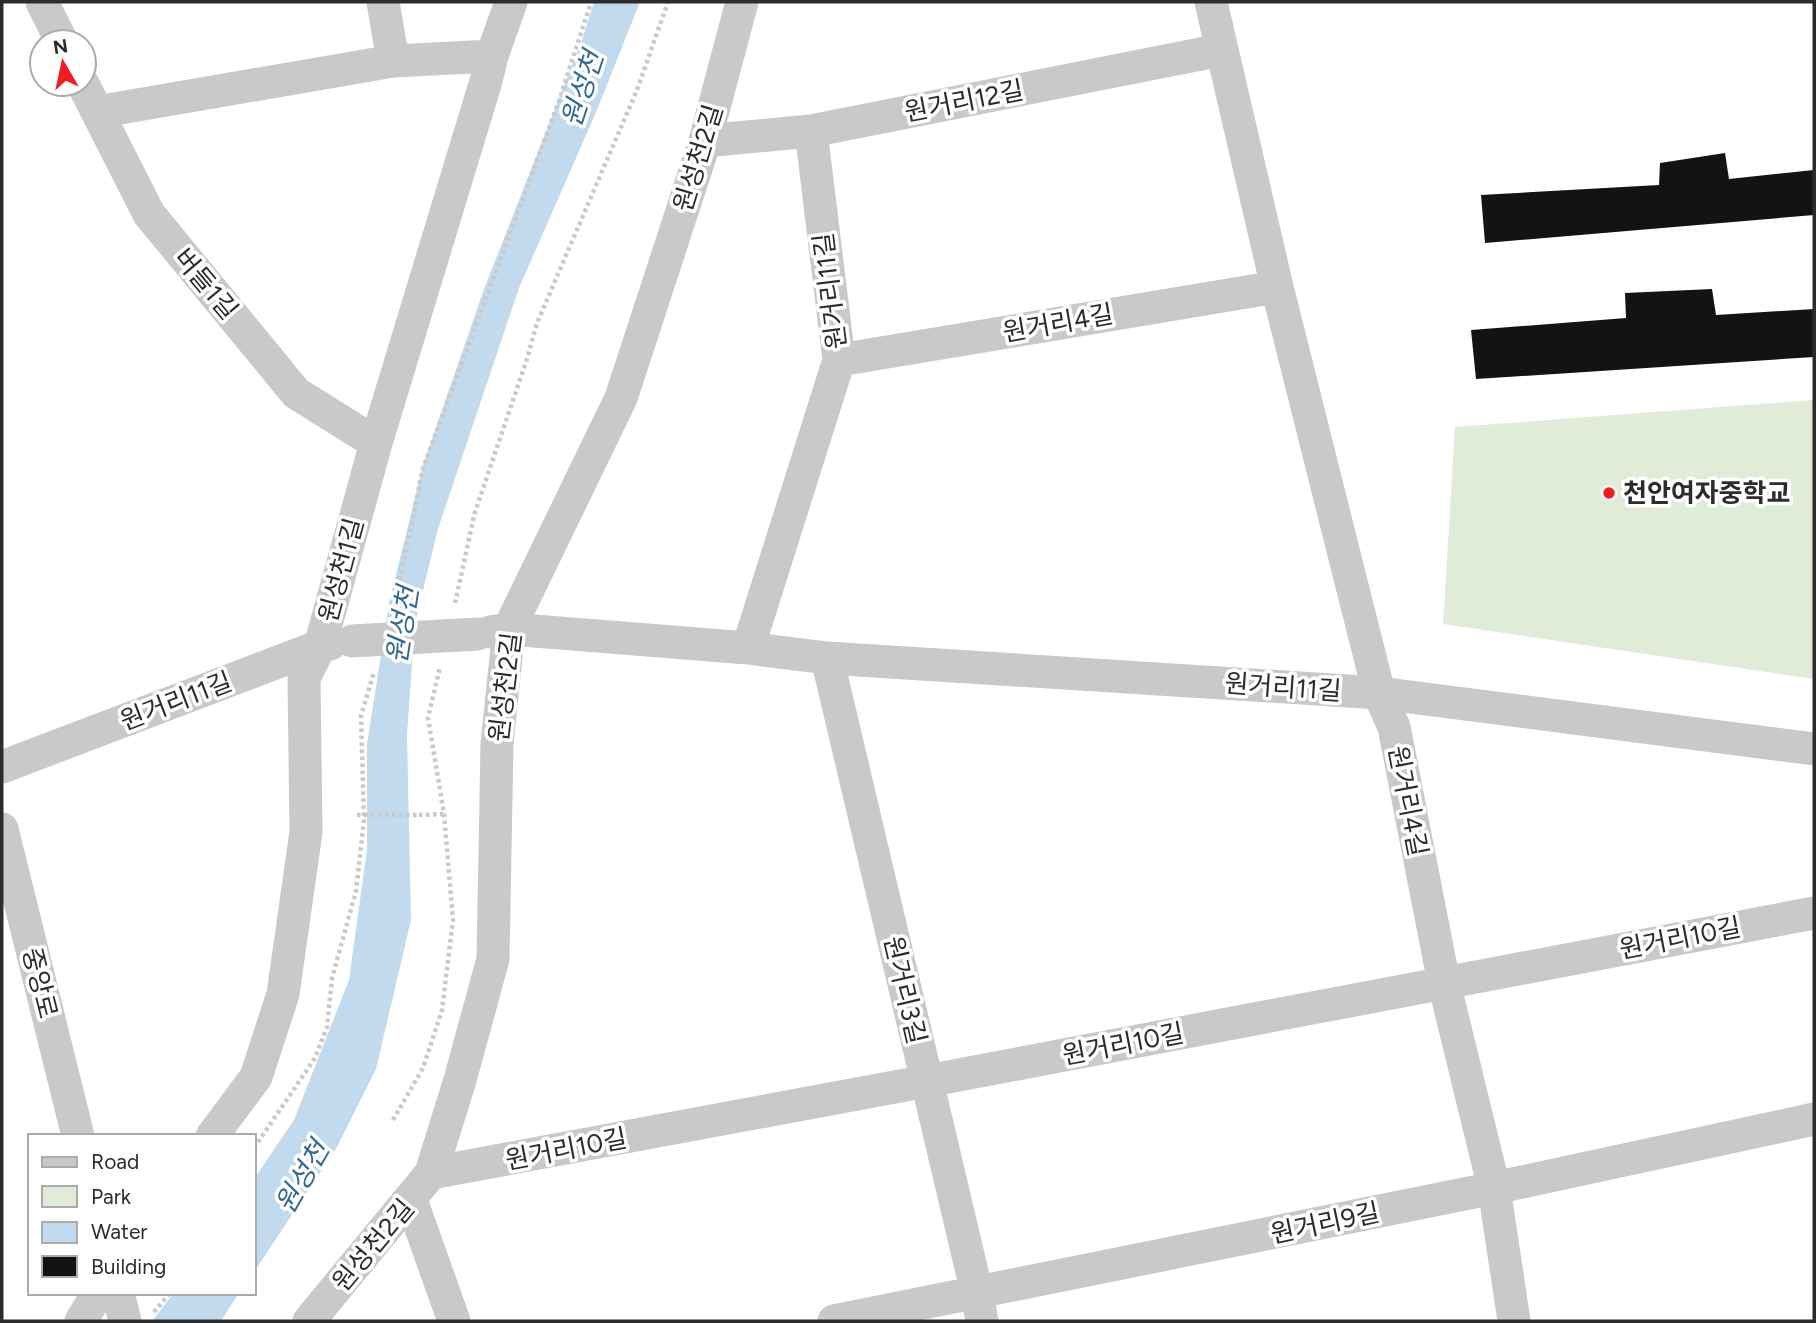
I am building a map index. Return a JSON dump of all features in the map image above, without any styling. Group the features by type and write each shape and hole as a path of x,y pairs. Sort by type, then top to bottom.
{"street":[{"path":"42,2 55,28"},
{"path":"383,2 393,61"},
{"name":"원성천1길","path":"213,1134 256,1077 283,994 306,832 304,678 336,644 376,443 492,56 511,2"},
{"name":"원성천2길","path":"309,1321 431,1173 493,959 497,744 493,632 621,398 705,141 742,2"},
{"name":"원거리4길","path":"1211,2 1277,287 1379,693 1394,727 1444,983 1494,1188 1514,1321"},
{"name":"원거리12길","path":"705,141 811,131 1221,50"},
{"path":"98,97 393,61 492,56"},
{"name":"버들1길","path":"90,98 149,214 296,393 376,443"},
{"name":"원거리11길","path":"748,648 839,360 811,131"},
{"name":"원거리4길","path":"839,360 1277,287"},
{"name":"원거리11길","path":"2,767 336,644 493,632 748,648 827,658 1379,693 1814,749"},
{"name":"원거리3길","path":"827,658 980,1307"},
{"name":"중앙로","path":"2,830 78,1134"},
{"name":"원거리10길","path":"431,1173 927,1082 1814,913"},
{"name":"원거리9길","path":"834,1321 980,1307 1494,1188 1814,1119"},
{"path":"411,1200 454,1321"},
{"path":"81,1321 97,1295"}],"path":[{"path":"390,617 422,471 559,101 591,2"},
{"path":"452,613 475,512 537,323 637,90 668,2"},
{"path":"393,1120 424,1068 442,1010 453,920 444,814 428,718 441,664"},
{"path":"256,1146 315,1058 327,1027 332,978 356,891 364,813 361,716 375,667"},
{"path":"364,813 357,815 444,814"},
{"path":"129,1314 166,1295"}],"green space":[{"path":"1814,400 1814,679 1443,624 1455,427"}],"water":[{"name":"원성천","path":"594,2 640,2 597,110 519,288 438,529 415,623 407,734 411,920 376,1069 337,1147 256,1269 256,1176 294,1120 349,980 367,849 367,744 389,603 423,465 484,289 582,40"},
{"path":"172,1295 238,1295 221,1321 152,1321"}],"building":[{"path":"1725,153 1729,179 1814,170 1814,215 1485,243 1481,195 1659,185 1660,163"},
{"path":"1712,289 1716,315 1814,309 1814,357 1476,379 1471,330 1626,318 1625,293"}],"place":[{"name":"천안여자중학교","path":"1609,493"}]}
